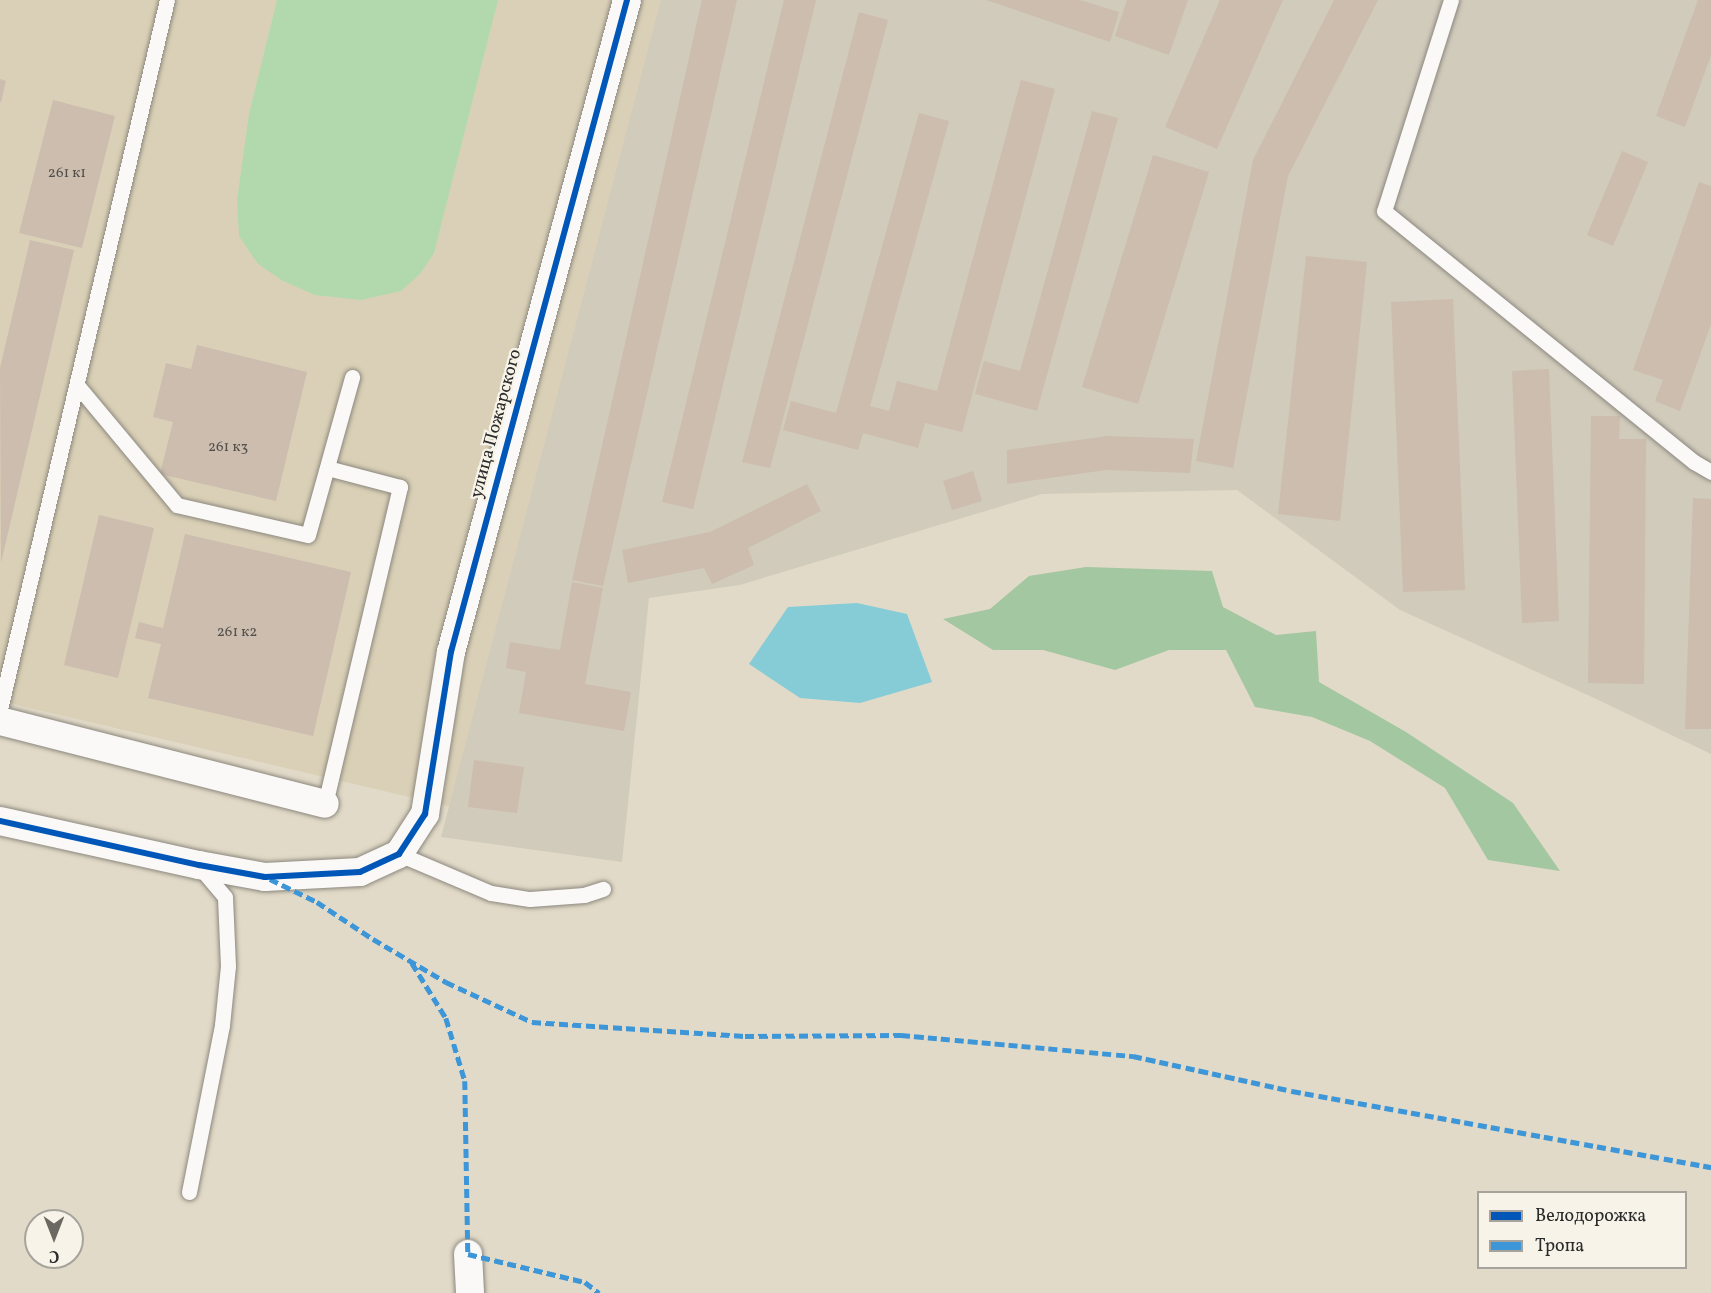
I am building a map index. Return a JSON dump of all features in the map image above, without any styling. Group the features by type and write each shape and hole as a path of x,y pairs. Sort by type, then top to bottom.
{"street":[{"name":"улица Пожарского","path":"399,854 425,814 451,652 627,0"},
{"path":"0,721 325,804"},
{"path":"0,821 199,865 265,876 360,873 399,854"},
{"path":"468,1254 470,1293"}],"lane":[{"path":"0,709 167,0"},
{"path":"1451,0 1384,211 1694,462 1711,472"},
{"path":"77,385 177,505 308,535 352,377"},
{"path":"325,804 400,487 327,468"},
{"path":"399,854 491,893 530,899 584,895 603,889"},
{"path":"189,1192 222,1025 228,966 225,897 199,865"}],"shaded area":[{"path":"0,0 663,0 452,807 0,701"},
{"path":"661,0 1711,0 1711,754 1400,610 1237,490 1042,494 740,585 649,598 622,862 441,837"}],"green space":[{"path":"277,0 498,0 434,253 420,274 401,291 361,300 315,295 283,281 258,264 239,236 237,200 249,114"},
{"path":"1086,567 1212,571 1223,607 1276,635 1316,631 1319,682 1406,732 1513,803 1560,871 1488,860 1445,788 1370,741 1312,717 1255,707 1226,650 1169,650 1115,670 1043,650 993,650 943,619 990,609 1029,576"}],"water":[{"path":"857,603 907,614 932,682 860,703 800,698 749,664 788,607"}],"building":[{"path":"702,0 737,0 603,586 572,580"},
{"path":"784,0 816,0 693,509 662,502"},
{"path":"986,0 1080,0 1119,12 1110,42"},
{"path":"1127,0 1188,0 1169,55 1115,36"},
{"path":"1220,0 1283,0 1217,149 1165,127"},
{"path":"1334,0 1378,0 1288,176 1233,468 1196,461 1253,160"},
{"path":"1698,0 1711,0 1711,55 1685,127 1656,116"},
{"path":"859,12 888,20 770,468 742,462"},
{"path":"0,79 6,81 1,102 0,102"},
{"path":"1021,80 1055,89 962,432 925,423 918,448 863,433 858,450 783,430 791,401 836,413 919,113 949,121 870,406 889,411 897,381 937,391"},
{"path":"53,100 115,116 82,248 19,233"},
{"path":"1092,111 1118,118 1037,411 975,394 984,361 1020,371"},
{"path":"1622,151 1648,162 1613,246 1587,235"},
{"path":"1153,155 1209,172 1138,404 1082,387"},
{"path":"1699,182 1711,186 1711,324 1680,411 1655,401 1663,380 1633,370"},
{"path":"30,240 74,250 1,563 0,368"},
{"path":"1306,256 1367,262 1340,521 1278,514"},
{"path":"1453,299 1465,590 1403,592 1391,302"},
{"path":"197,345 307,372 276,501 160,474 173,422 153,417 166,363 191,369"},
{"path":"1549,369 1559,621 1522,623 1512,371"},
{"path":"1591,416 1620,416 1619,439 1646,439 1644,684 1588,683"},
{"path":"1107,436 1194,439 1190,473 1106,470 1007,484 1007,450"},
{"path":"973,471 982,501 952,510 943,481"},
{"path":"807,484 821,511 748,548 754,565 712,584 704,568 628,583 622,550 710,532"},
{"path":"1693,498 1711,499 1711,729 1685,729"},
{"path":"99,515 154,528 118,678 64,665"},
{"path":"185,534 351,572 313,736 148,698 161,644 135,638 139,622 163,628"},
{"path":"572,582 603,588 585,684 631,692 624,731 519,713 526,672 506,668 510,642 560,650"},
{"path":"474,760 524,767 517,813 468,807"}],"marked path":[{"path":"270,879 317,902 373,939 446,982 532,1022 745,1036 901,1035 1133,1056 1292,1091 1711,1167"},
{"path":"412,963 446,1018 465,1081 468,1254 585,1282 599,1293"}],"cycle path":[{"path":"0,821 199,865 265,877 360,872 399,854 425,814 451,652 627,0"}]}
